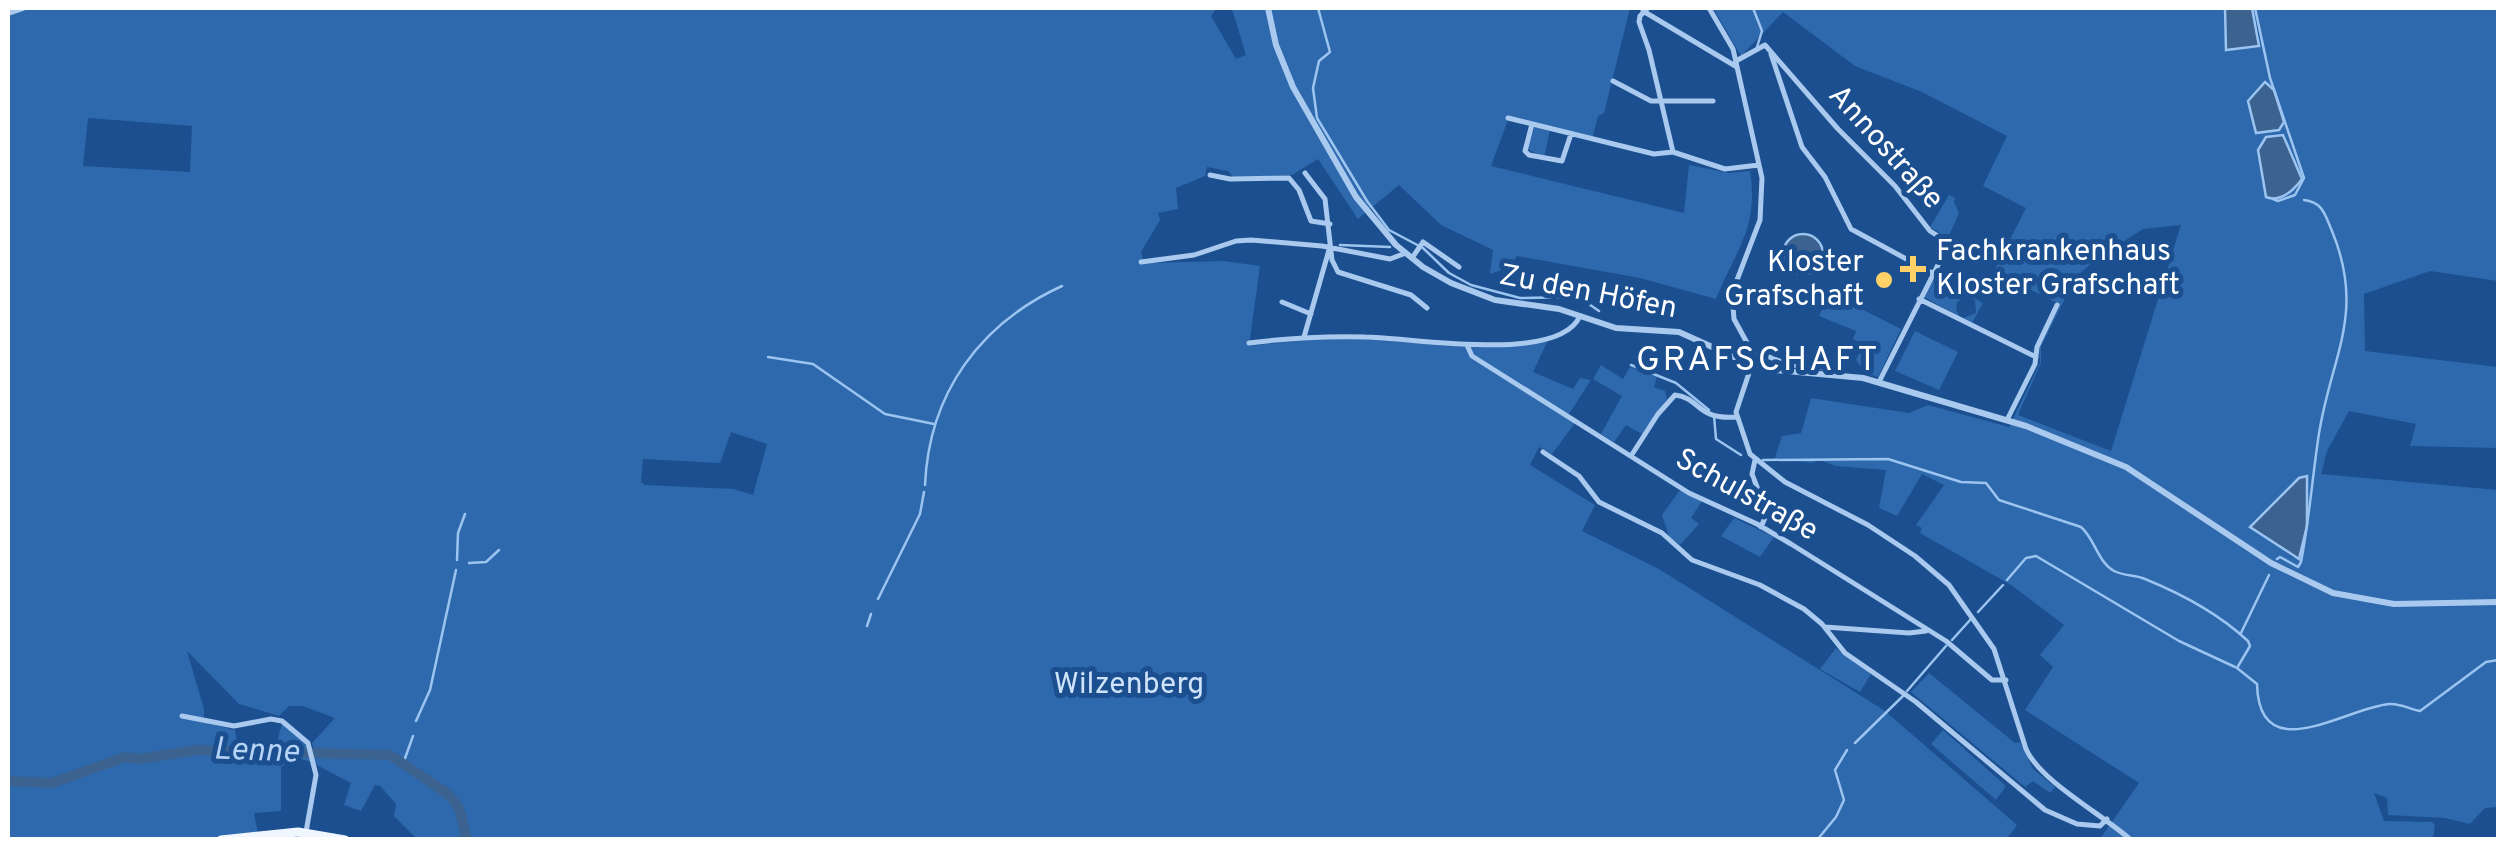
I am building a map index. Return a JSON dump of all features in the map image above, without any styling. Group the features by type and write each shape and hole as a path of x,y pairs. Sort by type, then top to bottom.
{"main road":[{"path":"221,840 306,832 345,840"}],"street":[{"path":"8,13 24,8"},
{"name":"Zu den Höfen","path":"1268,8 1283,64 1306,114 1356,197 1378,226 1409,256 1443,279 1483,296 1620,328 1678,332 1750,363 1784,372 1837,374 1879,382 2007,421 2109,458 2149,480 2282,570 2332,593 2394,604 2498,602"},
{"path":"1709,8 1730,40 1764,191 1762,212 1736,275 1731,300 1734,319 1751,350 1736,417 1746,446 1756,460 1785,482 1868,524 1944,579 1986,635 2006,680 2034,764 2047,778 2131,840"},
{"path":"1673,152 1639,22 1646,9 1737,64"},
{"path":"1737,64 1765,45 1770,50"},
{"name":"Annostraße","path":"1770,50 1838,129 1895,186 1930,231 1948,242 1879,382"},
{"name":"Annostraße","path":"1770,50 1802,147 1826,177 1850,228 1934,274"},
{"path":"1613,80 1646,100 1713,100"},
{"path":"1508,118 1654,154 1673,152 1725,170 1760,165"},
{"path":"1532,124 1525,151 1541,158 1562,161 1571,133"},
{"path":"1305,173 1323,196 1330,224 1332,260 1338,272 1411,295 1427,308"},
{"path":"1210,175 1230,179 1289,178 1300,190 1311,221 1330,224"},
{"path":"1141,262 1212,251 1240,240 1330,247 1390,259 1409,256 1423,242 1459,267"},
{"path":"1304,337 1330,247"},
{"path":"1919,299 2036,357"},
{"path":"1282,302 1311,314"},
{"path":"2007,421 2057,304"},
{"path":"1249,343 1304,337 1393,337 1467,346 1512,344 1558,335 1572,327 1580,316"},
{"name":"Schulstraße","path":"1467,346 1476,358 1689,493 1762,526 1929,630 1992,680 2006,680"},
{"path":"1751,350 1790,364 1824,367 1837,374"},
{"path":"1631,456 1675,395 1684,396 1713,417 1736,417"},
{"path":"1543,452 1579,476 1599,502 1662,533 1692,560 1782,595 1825,627 1849,656 1908,696 2049,813 2079,824 2100,826 2107,819"},
{"path":"1756,460 1752,474 1767,512 1762,526"},
{"path":"1825,627 1909,633 1929,630"},
{"path":"182,716 234,726 266,718 282,722 308,742 316,775 306,832"}],"green space":[{"name":"Wilzenberg","path":"8,8 1217,8 1211,16 1236,59 1246,55 1233,12 1228,8 1630,8 1604,113 1598,116 1592,139 1550,130 1544,157 1527,149 1535,126 1508,120 1491,166 1684,213 1689,165 1729,173 1750,171 1748,223 1716,299 1640,278 1517,256 1507,268 1490,274 1493,250 1441,225 1399,185 1358,219 1318,159 1292,175 1233,177 1228,171 1207,167 1205,176 1176,188 1178,209 1158,213 1160,220 1141,252 1144,263 1224,261 1260,266 1249,346 1346,339 1483,347 1547,342 1533,372 1573,389 1580,378 1591,380 1567,417 1575,423 1552,454 1539,447 1530,465 1595,505 1582,531 1659,569 1885,711 2017,825 2006,840 418,840 394,816 396,804 380,786 375,785 361,811 344,805 351,783 298,758 281,767 281,811 254,813 258,834 249,839 8,839","holes":["88,118 192,126 190,172 83,166","731,432 767,444 753,495 734,489 641,482 643,459 720,463","187,651 239,704 279,716 289,706 303,706 335,718 312,743 315,753 282,724 275,748 237,742 235,730 204,722 204,709"]},
{"path":"1713,8 2225,8 2226,36 2260,38 2252,8 2498,8 2498,281 2430,271 2364,294 2365,351 2498,367 2498,448 2410,446 2416,424 2349,411 2327,451 2321,474 2498,490 2498,807 2485,808 2470,824 2445,818 2388,815 2387,798 2374,793 2384,821 2432,822 2433,839 2100,839 2139,783 2025,710 2053,667 2040,655 2064,625 2011,585 1920,533 1922,528 1916,525 1944,485 1922,474 1897,516 1879,508 1886,470 1775,458 1782,436 1801,433 1811,398 1909,413 1928,405 2009,427 2040,363 2039,346 2059,304 1994,271 2026,208 1983,186 2007,136 1922,92 1855,66 1783,12 1741,56","holes":["2266,137 2285,145 2302,179 2266,197 2258,150","2181,225 2111,451 2018,415 2041,363 2041,346 2076,277 2143,229","2299,478 2308,479 2307,526 2293,558 2251,524"]},
{"path":"1949,195 1955,198 1959,213 1948,238 1930,227"},
{"path":"1931,280 1983,303 1972,323 1963,318 1976,313 1975,300 1964,297 1957,302 1960,317 1924,297"},
{"path":"1830,293 1901,329 1878,377 1866,373 1856,360 1863,345 1853,339 1856,331 1819,316"},
{"path":"1915,331 1958,352 1939,390 1895,371"},
{"path":"1601,365 1623,379 1630,367 1657,377 1654,387 1665,391 1667,399 1642,434 1626,425 1614,442 1601,434 1622,396 1593,379"},
{"path":"1680,490 1702,501 1691,518 1699,524 1680,545 1669,536 1662,515"},
{"path":"1734,518 1774,537 1760,557 1721,536"},
{"path":"1836,648 1871,674 1860,692 1820,669"},
{"path":"1929,673 2015,743 2020,742 2033,769 2055,787 2050,793 2033,781 2025,787 1911,692"},
{"path":"1943,730 2006,786 1996,800 1931,744"}],"shaded area":[{"path":"2225,8 2252,8 2259,46 2226,50"},
{"path":"2265,82 2274,90 2284,122 2279,130 2256,133 2248,101"},
{"path":"2283,135 2302,179 2286,195 2266,197 2258,150 2266,137"},
{"path":"1803,234 1817,240 1823,254 1817,268 1803,274 1789,268 1783,254 1789,240"},
{"path":"2307,476 2307,526 2299,559 2250,527 2299,478"}],"waterway":[{"name":"GRAFSCHAFT","path":"1318,8 1330,52 1319,61 1313,88 1317,118 1389,230 1423,248 1449,273 1471,285 1520,298 1572,297 1599,311"},
{"path":"1753,8 1762,31 1757,47"},
{"path":"2255,8 2270,78 2304,178 2295,195 2273,199"},
{"path":"2277,559 2298,567 2301,562 2323,411 2346,313 2342,261 2332,231 2319,206 2304,200"},
{"path":"1340,245 1390,247"},
{"path":"925,485 936,421 964,366 1006,320 1062,286"},
{"path":"768,357 813,364 885,414 934,424"},
{"name":"GRAFSCHAFT","path":"1631,365 1676,383 1709,410"},
{"name":"GRAFSCHAFT","path":"1714,416 1716,439 1741,455"},
{"name":"GRAFSCHAFT","path":"1763,460 1888,459 1961,482 1986,483 1999,500 2081,527 2114,571 2145,579 2186,598 2248,641 2250,646 2237,668 2257,684 2261,710 2272,724 2288,729 2307,728 2389,704 2420,711 2486,662 2498,660"},
{"path":"878,599 920,514 924,492"},
{"path":"457,560 458,533 465,514"},
{"path":"469,563 486,562 499,550"},
{"path":"2007,580 2026,558 2036,556 2179,641 2235,667"},
{"path":"416,721 430,690 456,570"},
{"path":"2241,633 2269,575"},
{"path":"1978,612 2003,585"},
{"path":"867,626 871,614"},
{"path":"1952,640 1971,619"},
{"path":"1907,691 1946,646"},
{"path":"1855,743 1903,696"},
{"path":"404,761 413,736"},
{"name":"Lenne","path":"8,781 52,783 125,757 140,759 197,750 390,755 448,794 459,808 467,840"},
{"path":"1817,840 1844,800 1835,770 1847,750"}],"place":[{"name":"Fachkrankenhaus Kloster Grafschaft","path":"1913,269"},
{"name":"Kloster Grafschaft","path":"1884,280"}],"district":[{"name":"GRAFSCHAFT","path":"1758,361"}]}
